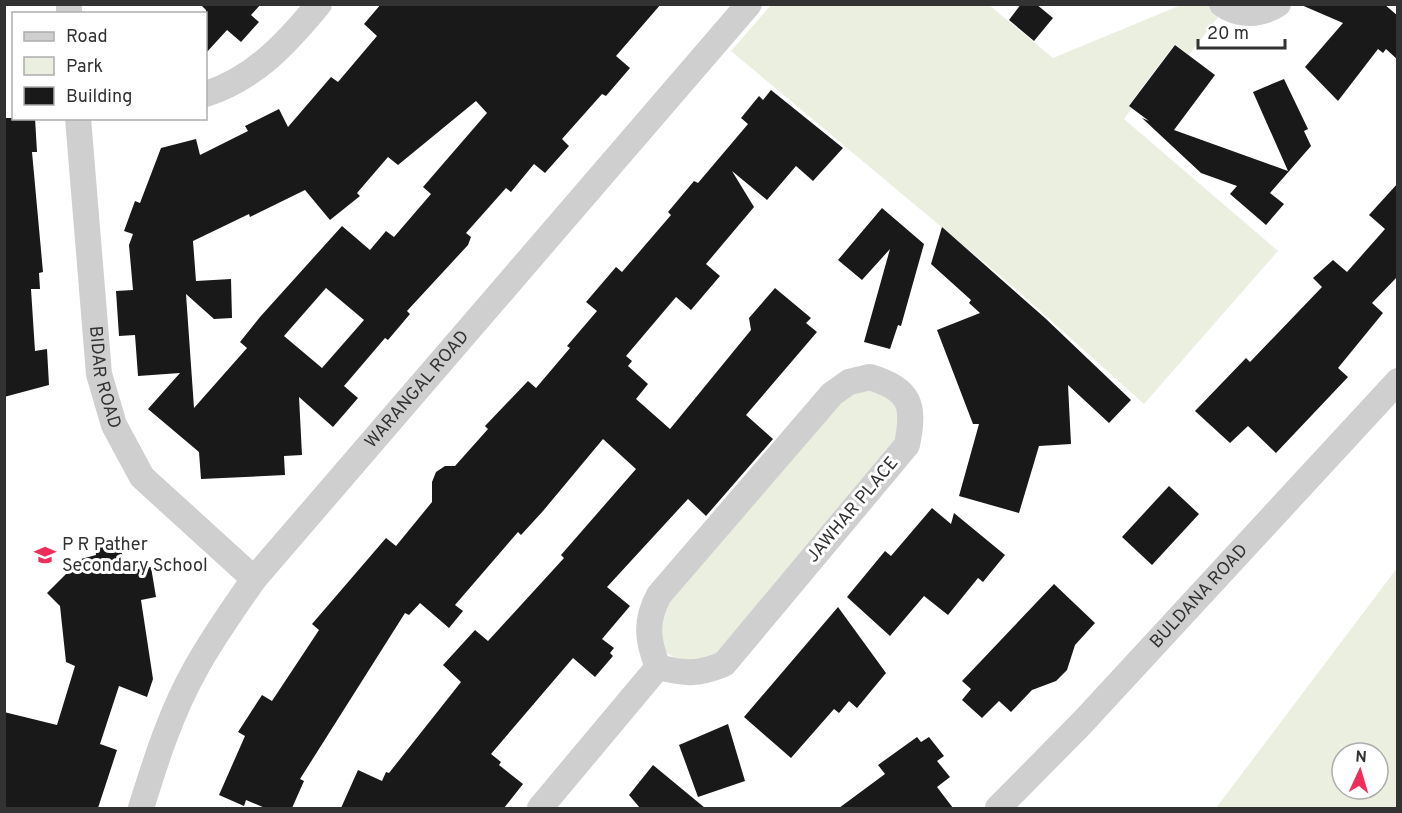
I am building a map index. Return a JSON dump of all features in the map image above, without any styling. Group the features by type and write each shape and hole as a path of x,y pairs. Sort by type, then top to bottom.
{"street":[{"path":"207,94 230,86 261,66 290,39 320,4"},
{"name":"WARANGAL ROAD","path":"141,808 157,756 196,667 254,579 749,4"},
{"path":"1222,4 1247,14 1267,12 1278,4"},
{"name":"BIDAR ROAD","path":"78,120 99,374 114,425 142,477 254,579"},
{"name":"JAWHAR PLACE","path":"870,377 896,385 909,404 911,424 907,445 724,664 702,673 683,673 658,667 650,648 647,628 650,611 659,595 832,394 849,382 870,377"},
{"name":"BULDANA ROAD","path":"998,808 1081,724 1398,381"},
{"path":"540,808 658,667"}],"green space":[{"path":"771,5 989,5 1053,58 1181,5 1209,5 1219,16 1189,55 1175,44 1129,105 1132,108 1124,119 1278,251 1144,404 1018,291 731,51"},
{"path":"877,387 898,405 904,429 719,655 702,660 683,660 667,653 657,637 658,612 851,390"},
{"path":"1397,568 1397,808 1216,808"}],"building":[{"path":"200,4 261,4 251,15 259,22 241,42 227,30 207,52 206,10"},
{"path":"381,4 661,4 616,56 630,68 606,96 602,94 562,139 569,146 545,173 534,164 511,192 506,188 466,233 471,237 468,245 407,311 410,314 388,340 385,338 344,386 358,398 333,427 299,397 302,455 284,456 285,475 201,479 199,452 148,409 180,373 138,376 135,335 119,336 116,291 133,290 129,245 133,234 124,231 135,201 140,203 161,148 196,139 200,155 248,131 245,126 279,109 288,127 331,77 338,82 377,36 364,24","holes":["476,101 487,113 423,187 431,194 394,237 386,231 370,250 342,226 260,317 240,342 247,348 194,408 186,294 214,319 232,318 231,279 196,281 193,241 305,190 330,220 360,196 357,193 388,157 398,165","326,288 364,320 322,368 284,336"]},
{"path":"1021,4 1036,4 1053,18 1034,41 1009,20"},
{"path":"1299,4 1384,4 1398,16 1398,60 1386,49 1383,53 1378,49 1338,101 1305,67 1343,23"},
{"path":"1175,45 1215,75 1174,130 1288,171 1253,92 1284,79 1308,129 1304,131 1311,146 1270,193 1284,204 1266,225 1230,194 1237,186 1201,173 1142,118 1149,121 1129,106"},
{"path":"771,90 843,148 813,181 796,166 767,200 732,171 754,207 706,264 720,276 691,310 676,297 626,356 632,361 628,366 648,384 636,399 670,429 751,330 749,318 775,288 811,318 806,323 817,332 746,415 773,439 706,516 688,499 607,587 630,606 602,639 614,648 610,653 613,656 595,677 573,658 491,754 501,762 499,765 523,784 504,808 341,808 358,770 382,781 386,772 389,773 461,682 443,665 475,630 488,641 564,558 561,555 636,469 603,439 543,511 521,535 518,532 455,605 463,611 449,628 420,603 409,615 405,613 300,779 304,781 292,808 265,808 246,800 244,806 219,795 245,736 238,732 262,695 272,701 319,630 312,624 386,538 396,546 432,502 432,482 436,472 445,466 455,466 488,429 485,426 528,381 536,388 570,348 567,346 597,311 586,302 616,267 622,272 671,215 668,212 694,181 698,183 748,124 741,118 759,96 763,100"},
{"path":"4,118 12,118 12,120 35,120 37,152 32,152 43,272 39,273 40,289 31,289 35,351 47,349 49,385 4,397"},
{"path":"1398,183 1398,276 1372,303 1383,313 1338,368 1348,377 1276,453 1248,426 1230,443 1195,411 1246,358 1250,362 1322,287 1313,278 1333,260 1347,272 1385,229 1369,215"},
{"path":"882,208 924,244 901,326 898,325 890,349 864,342 890,249 862,280 838,260"},
{"path":"942,227 1045,318 1131,400 1109,423 1068,385 1071,444 1039,446 1019,513 959,496 979,424 973,424 937,330 980,313 969,303 971,300 931,264"},
{"path":"1169,486 1199,514 1152,565 1122,537"},
{"path":"932,508 951,524 954,513 1005,555 983,582 978,578 948,615 924,596 890,636 847,597 885,551 891,556"},
{"path":"120,542 125,571 151,567 156,597 141,600 153,679 147,697 119,686 100,744 117,750 98,808 4,808 4,712 57,725 75,666 66,662 60,606 47,593 81,559 96,555 95,546"},
{"path":"1054,584 1095,623 1075,645 1067,670 1056,681 1032,690 1011,712 999,701 982,718 962,700 971,689 962,681"},
{"path":"838,607 886,673 857,708 849,701 839,713 834,709 791,758 744,717"},
{"path":"728,724 745,781 698,797 679,745"},
{"path":"917,737 921,742 929,737 944,756 937,761 950,777 937,787 953,808 839,808 885,774 878,765"},
{"path":"653,765 705,808 640,808 629,795"}],"place":[{"name":"P R Pather Secondary School","path":"45,555"}]}
